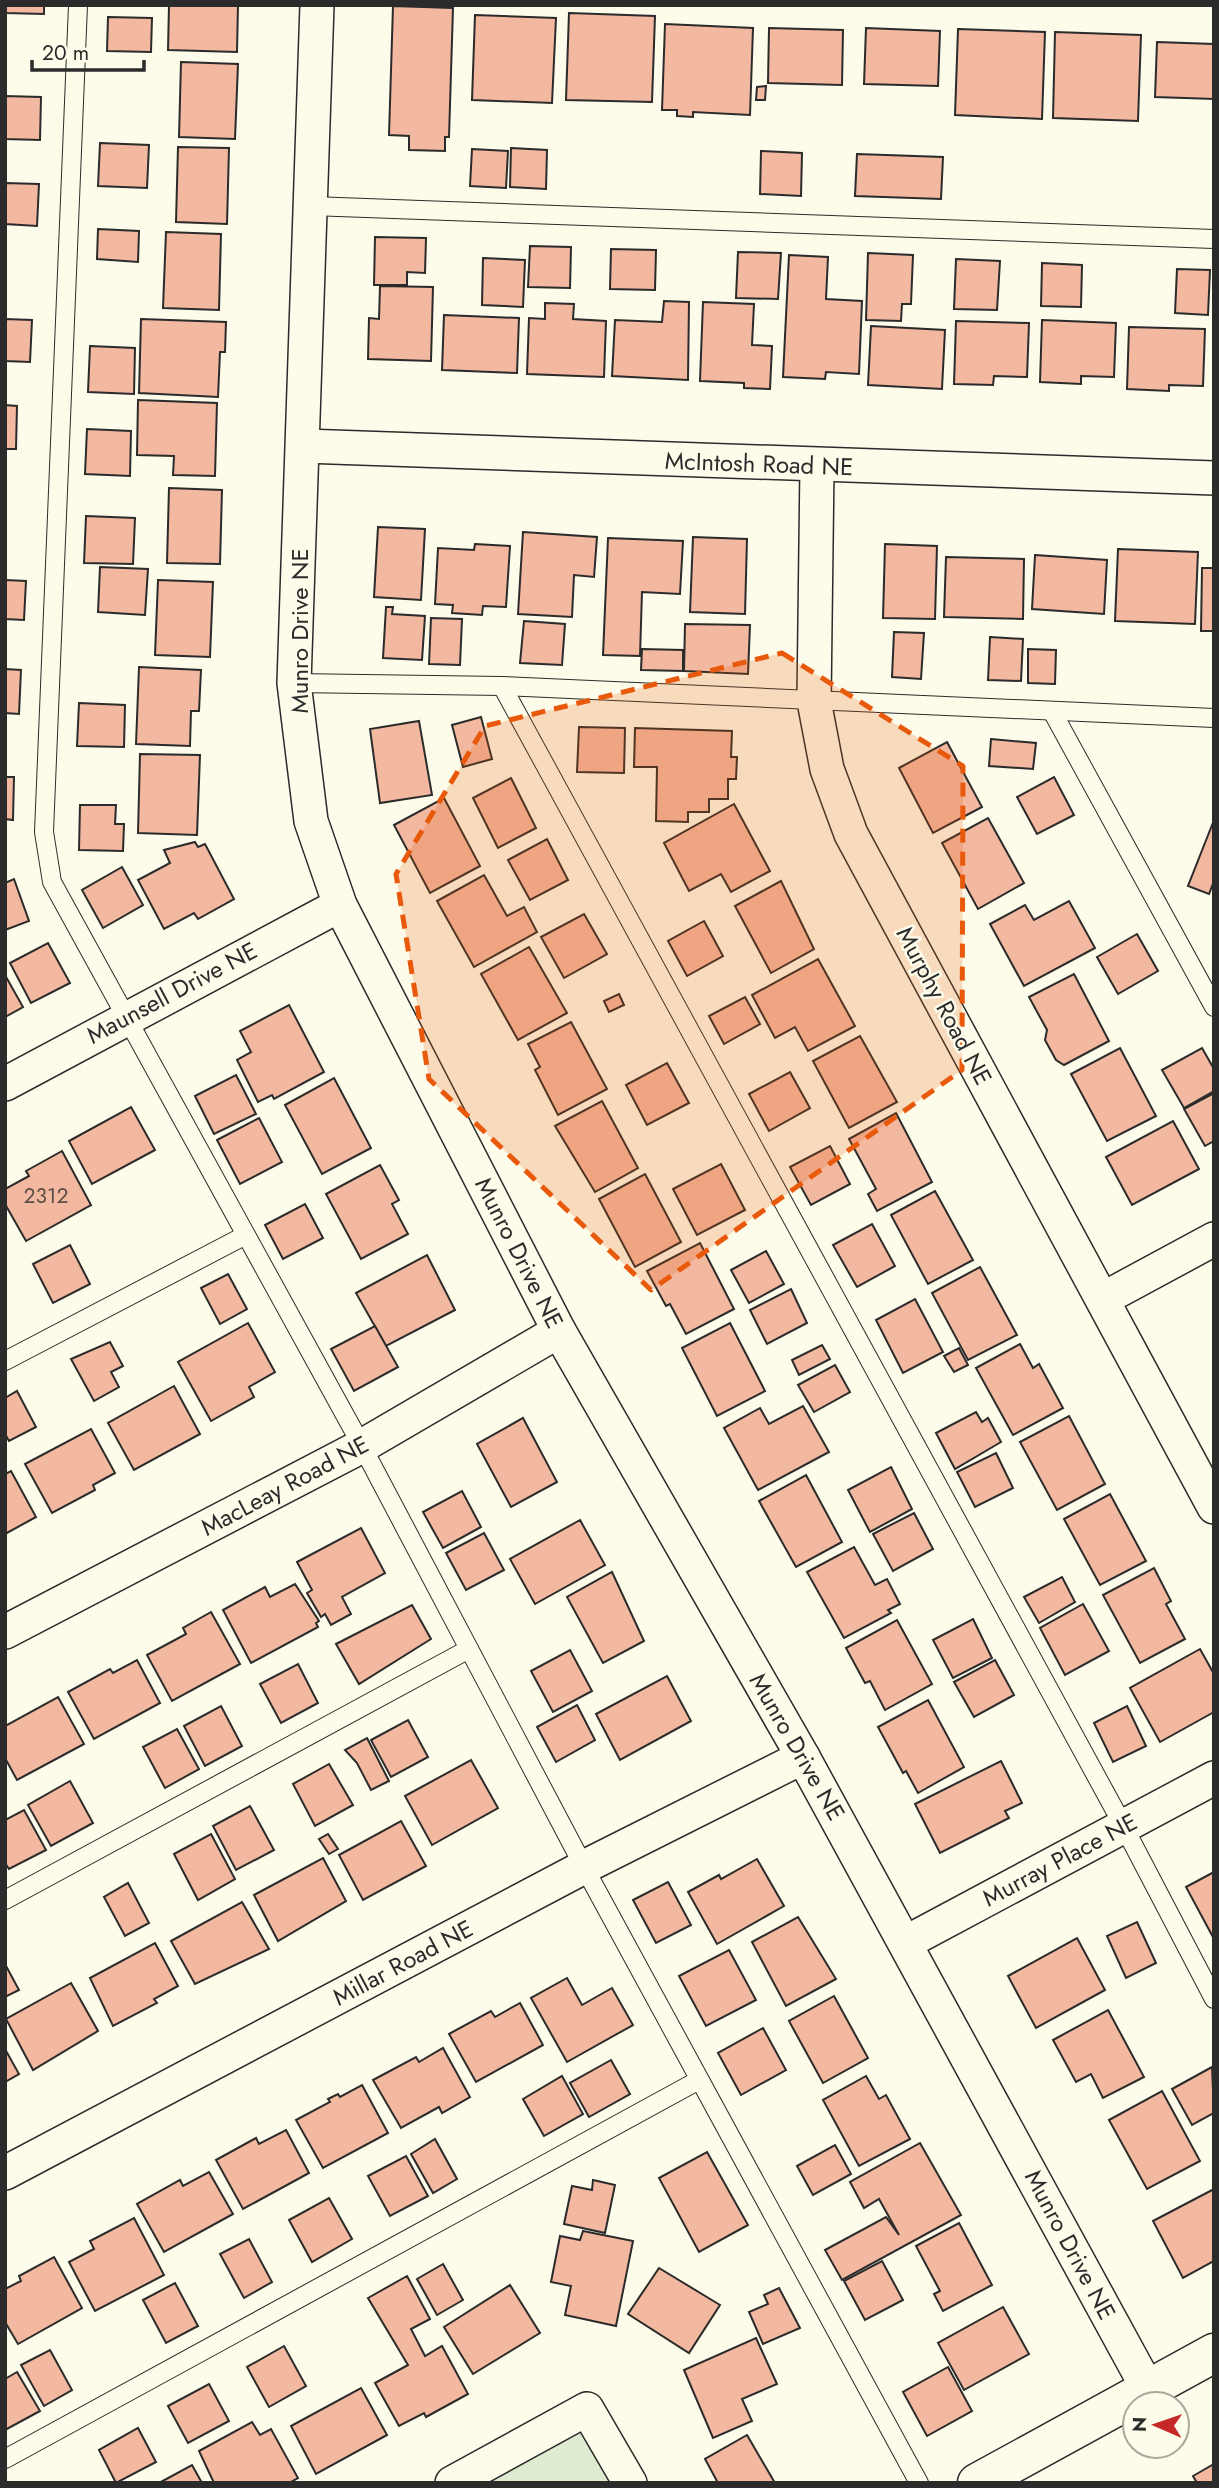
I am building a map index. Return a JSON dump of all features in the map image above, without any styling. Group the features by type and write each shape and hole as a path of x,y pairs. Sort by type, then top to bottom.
{"street":[{"name":"Munro Drive NE","path":"317,5 294,683 311,821 340,905 559,1331 906,1942 1148,2389"},
{"name":"McIntosh Road NE","path":"304,446 1214,478"},
{"name":"Murphy Road NE","path":"817,466 814,701 827,769 851,834 1214,1507"},
{"name":"Maunsell Drive NE","path":"5,1084 125,1017 340,905"},
{"path":"1103,1299 1214,1239"},
{"name":"MacLeay Road NE","path":"5,1632 362,1446 559,1331"},
{"name":"Millar Road NE","path":"5,2174 584,1867 803,1757"},
{"name":"Murray Place NE","path":"906,1942 1214,1778"},
{"path":"977,2483 1214,2353"},
{"path":"452,2483 587,2409 630,2483"}],"lane":[{"path":"78,5 44,832 52,883 362,1446 584,1867 919,2483"},
{"path":"311,206 1214,239"},
{"path":"294,683 502,685 1214,719"},
{"path":"502,685 1124,1827 1214,1999"},
{"path":"1053,713 1214,1006"},
{"path":"5,1361 244,1236"},
{"path":"5,1900 469,1649"},
{"path":"5,2459 699,2080"}],"highlighted area":[{"path":"782,653 963,766 962,1070 651,1290 429,1079 396,874 485,726"}],"green space":[{"path":"587,2409 630,2483 452,2483"}],"building":[{"path":"5,5 44,5 44,14 5,13"},
{"path":"169,5 238,5 237,52 168,50"},
{"path":"393,6 453,8 449,137 445,137 445,151 409,150 409,136 389,135"},
{"path":"569,13 655,16 652,102 566,100"},
{"path":"475,15 556,18 552,103 472,100"},
{"path":"108,17 152,18 151,52 107,51"},
{"path":"665,24 753,28 750,115 693,112 693,117 677,116 677,110 662,110"},
{"path":"769,28 843,30 842,85 768,83"},
{"path":"866,28 940,31 938,86 864,84"},
{"path":"958,29 1045,32 1042,119 955,115"},
{"path":"1055,32 1141,35 1138,121 1053,118"},
{"path":"1157,42 1214,44 1214,99 1155,97"},
{"path":"181,62 238,64 235,139 179,137"},
{"path":"766,86 765,100 756,100 757,87"},
{"path":"5,96 41,97 40,140 5,139"},
{"path":"100,143 149,145 147,188 98,186"},
{"path":"178,147 229,148 227,224 176,222"},
{"path":"511,148 547,150 546,189 510,187"},
{"path":"472,149 508,151 506,188 470,186"},
{"path":"761,151 802,153 801,196 760,194"},
{"path":"857,154 943,157 941,199 855,196"},
{"path":"5,183 39,184 37,226 5,224"},
{"path":"98,229 139,231 138,262 97,259"},
{"path":"166,232 221,234 219,310 163,308"},
{"path":"375,237 426,238 425,273 407,272 407,285 374,285"},
{"path":"530,246 571,247 570,288 528,287"},
{"path":"611,249 656,250 655,290 610,289"},
{"path":"738,252 781,253 778,299 736,298"},
{"path":"868,253 913,255 911,304 902,304 901,321 866,320"},
{"path":"789,255 828,257 826,299 862,301 859,374 826,372 825,379 783,377"},
{"path":"483,258 525,260 523,307 482,305"},
{"path":"956,259 1000,261 997,310 954,309"},
{"path":"1042,263 1082,265 1081,307 1041,306"},
{"path":"1177,269 1210,270 1208,315 1175,313"},
{"path":"380,286 433,287 431,361 368,359 369,318 379,319"},
{"path":"664,301 689,302 688,380 612,376 615,320 662,322"},
{"path":"703,302 754,304 752,345 772,346 770,389 744,388 744,383 700,381"},
{"path":"545,303 574,304 573,319 606,321 604,377 527,374 529,318 545,319"},
{"path":"444,315 519,318 517,373 442,370"},
{"path":"5,319 32,320 30,362 5,361"},
{"path":"141,319 226,322 225,352 220,352 218,397 139,393"},
{"path":"1042,320 1116,323 1114,377 1081,376 1081,384 1040,382"},
{"path":"956,321 1029,323 1027,377 994,376 993,385 954,384"},
{"path":"871,326 945,330 942,389 868,385"},
{"path":"1129,327 1205,329 1203,386 1169,385 1169,391 1127,389"},
{"path":"90,346 135,348 134,394 88,392"},
{"path":"138,400 217,403 215,476 173,475 174,456 137,455"},
{"path":"5,405 17,406 16,449 5,449"},
{"path":"87,429 131,431 130,476 85,474"},
{"path":"169,488 222,490 220,564 167,563"},
{"path":"86,516 135,518 133,564 84,563"},
{"path":"378,527 425,529 421,600 374,597"},
{"path":"523,532 597,537 594,577 574,575 572,617 518,614"},
{"path":"693,537 747,539 745,614 690,612"},
{"path":"608,538 683,541 680,594 642,592 640,656 603,655"},
{"path":"475,544 510,546 506,607 483,606 482,615 452,613 453,605 435,604 438,548 474,550"},
{"path":"885,544 937,546 935,619 883,618"},
{"path":"1118,549 1198,552 1195,624 1115,621"},
{"path":"1035,555 1107,560 1104,614 1032,609"},
{"path":"946,557 1024,559 1023,619 944,617"},
{"path":"100,567 148,569 145,615 98,612"},
{"path":"1202,568 1214,568 1214,631 1201,631"},
{"path":"5,580 26,581 24,620 5,619"},
{"path":"158,580 213,582 210,657 155,655"},
{"path":"386,607 393,607 392,614 425,616 422,660 383,658"},
{"path":"431,618 462,619 460,665 429,664"},
{"path":"524,621 565,624 562,665 520,663"},
{"path":"685,624 750,625 748,674 684,671"},
{"path":"894,632 924,633 921,679 892,677"},
{"path":"990,637 1023,639 1021,681 988,680"},
{"path":"642,649 683,650 683,671 641,670"},
{"path":"1028,649 1056,650 1055,684 1028,683"},
{"path":"139,667 201,670 199,711 191,711 190,746 136,744"},
{"path":"5,669 21,670 19,714 5,713"},
{"path":"79,703 125,705 124,747 77,746"},
{"path":"481,717 492,759 463,767 452,725"},
{"path":"419,721 432,795 380,803 370,729"},
{"path":"579,727 625,728 624,773 577,772"},
{"path":"635,728 732,731 731,757 737,757 736,779 728,779 728,799 709,799 709,812 688,812 688,822 656,821 657,767 634,767"},
{"path":"991,739 1036,743 1033,769 989,766"},
{"path":"947,742 982,807 933,833 899,768"},
{"path":"140,754 200,755 197,835 138,833"},
{"path":"5,777 14,777 13,820 5,819"},
{"path":"1054,777 1074,815 1037,834 1017,797"},
{"path":"511,778 536,828 498,848 473,798"},
{"path":"444,798 480,866 430,893 394,825"},
{"path":"734,804 770,871 731,892 721,874 689,891 664,843"},
{"path":"80,805 116,805 115,824 124,824 123,851 79,850"},
{"path":"988,818 1024,883 978,909 942,843"},
{"path":"1214,820 1214,881 1209,894 1188,886"},
{"path":"547,839 568,880 530,900 508,860"},
{"path":"195,842 198,847 205,844 234,899 198,919 194,913 164,929 138,880 170,863 164,850"},
{"path":"122,867 143,905 103,928 82,890"},
{"path":"484,875 507,916 524,907 537,932 474,967 437,901"},
{"path":"14,879 29,921 5,930 5,883"},
{"path":"781,881 814,949 771,973 735,906"},
{"path":"1069,901 1095,948 1024,986 990,924 1025,905 1034,920"},
{"path":"584,914 607,954 564,978 541,937"},
{"path":"704,921 723,956 687,976 668,941"},
{"path":"1137,934 1158,971 1118,994 1097,957"},
{"path":"48,943 70,983 31,1003 10,963"},
{"path":"529,947 567,1013 518,1040 481,974"},
{"path":"818,959 855,1026 808,1051 795,1027 775,1038 752,995"},
{"path":"1074,974 1109,1041 1064,1065 1056,1060 1045,1040 1047,1030 1029,997"},
{"path":"5,975 23,1007 5,1017"},
{"path":"619,994 624,1005 609,1012 604,1001"},
{"path":"745,997 760,1024 724,1044 709,1016"},
{"path":"289,1005 324,1072 274,1099 272,1095 258,1102 237,1060 251,1052 240,1031"},
{"path":"571,1022 607,1089 558,1115 535,1070 540,1067 528,1044"},
{"path":"860,1036 897,1102 849,1128 813,1061"},
{"path":"1120,1048 1156,1116 1107,1141 1071,1074"},
{"path":"1202,1048 1214,1069 1214,1091 1184,1108 1162,1070"},
{"path":"667,1063 689,1103 647,1125 626,1085"},
{"path":"790,1072 810,1108 769,1131 749,1094"},
{"path":"236,1075 256,1114 214,1134 195,1096"},
{"path":"334,1078 371,1148 322,1174 285,1105"},
{"path":"1214,1093 1214,1141 1205,1146 1184,1109"},
{"path":"602,1101 638,1168 595,1192 555,1126"},
{"path":"131,1107 155,1150 92,1184 69,1141"},
{"path":"896,1113 932,1182 877,1211 868,1194 876,1189 849,1139"},
{"path":"259,1118 282,1162 240,1184 217,1140"},
{"path":"1173,1121 1199,1169 1132,1205 1106,1157"},
{"path":"830,1146 850,1184 811,1205 790,1167"},
{"path":"62,1151 91,1205 26,1241 5,1204 5,1189 29,1176 26,1171"},
{"path":"721,1164 745,1210 697,1235 673,1189"},
{"path":"380,1165 399,1200 392,1204 408,1234 361,1259 326,1194"},
{"path":"645,1174 681,1242 635,1267 599,1199"},
{"path":"935,1191 973,1260 928,1284 891,1215"},
{"path":"305,1204 323,1238 283,1259 265,1225"},
{"path":"872,1224 895,1266 857,1287 833,1245"},
{"path":"700,1243 734,1309 686,1334 670,1304 666,1306 647,1271"},
{"path":"70,1245 90,1284 53,1303 33,1264"},
{"path":"766,1251 784,1284 749,1303 731,1270"},
{"path":"427,1255 455,1310 386,1346 356,1293"},
{"path":"980,1267 1017,1335 968,1360 932,1293"},
{"path":"228,1274 247,1309 220,1324 201,1288"},
{"path":"791,1289 807,1323 767,1344 750,1310"},
{"path":"915,1299 943,1352 903,1373 876,1320"},
{"path":"248,1323 275,1372 249,1387 254,1397 211,1421 178,1362"},
{"path":"730,1323 765,1391 717,1416 682,1348"},
{"path":"375,1326 398,1367 354,1391 331,1349"},
{"path":"110,1342 123,1366 111,1372 119,1387 94,1401 71,1359"},
{"path":"1020,1344 1033,1368 1039,1364 1063,1408 1013,1435 976,1368"},
{"path":"822,1345 830,1359 799,1375 792,1360"},
{"path":"959,1348 968,1365 954,1372 944,1356"},
{"path":"835,1365 850,1392 814,1412 798,1385"},
{"path":"174,1386 200,1434 134,1470 108,1423"},
{"path":"17,1391 36,1427 9,1441 5,1434 5,1398"},
{"path":"803,1406 829,1452 758,1490 724,1428 760,1408 769,1424"},
{"path":"976,1412 982,1422 988,1418 1001,1442 955,1469 936,1433"},
{"path":"1069,1416 1105,1484 1057,1510 1020,1442"},
{"path":"523,1418 557,1482 511,1507 477,1444"},
{"path":"91,1429 115,1473 93,1485 95,1490 52,1513 25,1464"},
{"path":"996,1453 1013,1488 975,1507 957,1472"},
{"path":"891,1467 912,1509 870,1532 848,1490"},
{"path":"11,1471 36,1517 5,1534 5,1474"},
{"path":"806,1475 842,1542 796,1567 759,1501"},
{"path":"462,1491 481,1527 443,1548 423,1512"},
{"path":"1110,1494 1146,1561 1100,1585 1064,1519"},
{"path":"914,1513 933,1549 893,1571 873,1534"},
{"path":"580,1520 605,1565 535,1604 510,1559"},
{"path":"361,1528 385,1573 342,1597 351,1614 331,1625 325,1614 321,1617 307,1593 312,1590 297,1562"},
{"path":"484,1533 504,1570 466,1590 446,1553"},
{"path":"854,1547 875,1585 887,1579 900,1604 888,1610 891,1613 844,1638 807,1572"},
{"path":"1154,1568 1171,1601 1166,1604 1185,1639 1140,1663 1103,1595"},
{"path":"612,1572 644,1641 603,1663 567,1597"},
{"path":"1062,1577 1075,1602 1039,1623 1024,1597"},
{"path":"295,1584 319,1621 316,1623 318,1627 251,1663 223,1610 265,1587 270,1597"},
{"path":"1083,1604 1109,1651 1065,1675 1040,1628"},
{"path":"412,1605 431,1639 359,1684 336,1644"},
{"path":"211,1612 240,1664 172,1701 147,1655 186,1634 183,1628"},
{"path":"973,1619 992,1658 953,1678 933,1640"},
{"path":"897,1620 932,1684 885,1710 870,1681 865,1683 846,1648"},
{"path":"1200,1649 1214,1674 1214,1712 1160,1742 1130,1688"},
{"path":"570,1650 592,1691 553,1712 531,1671"},
{"path":"137,1660 160,1703 94,1739 68,1692 110,1669 113,1673"},
{"path":"995,1660 1014,1695 974,1717 954,1682"},
{"path":"298,1664 318,1703 281,1723 260,1684"},
{"path":"667,1676 691,1721 620,1760 596,1714"},
{"path":"58,1697 84,1744 17,1780 5,1758 5,1726"},
{"path":"928,1700 964,1767 918,1793 906,1771 903,1773 878,1727"},
{"path":"577,1705 595,1740 556,1762 537,1727"},
{"path":"221,1706 242,1746 205,1766 184,1726"},
{"path":"1127,1706 1146,1746 1113,1762 1094,1723"},
{"path":"408,1720 428,1757 391,1777 371,1740"},
{"path":"177,1729 199,1769 165,1788 143,1747"},
{"path":"367,1738 389,1781 371,1790 357,1763 345,1750"},
{"path":"471,1760 498,1808 432,1845 405,1796"},
{"path":"1001,1761 1022,1803 1005,1811 1009,1818 940,1853 915,1804"},
{"path":"329,1764 353,1805 315,1826 293,1784"},
{"path":"70,1781 93,1823 51,1846 28,1805"},
{"path":"250,1806 274,1850 236,1870 213,1826"},
{"path":"24,1810 46,1850 9,1869 5,1863 5,1820"},
{"path":"401,1821 426,1866 363,1900 339,1855"},
{"path":"211,1834 235,1879 198,1900 174,1854"},
{"path":"328,1834 338,1849 329,1854 319,1839"},
{"path":"323,1858 346,1901 278,1941 254,1895"},
{"path":"757,1859 784,1906 717,1944 688,1892 719,1875 721,1879"},
{"path":"1214,1872 1214,1939 1186,1887"},
{"path":"668,1882 691,1925 656,1943 633,1900"},
{"path":"128,1883 149,1923 125,1936 104,1897"},
{"path":"242,1902 269,1949 195,1984 171,1941"},
{"path":"798,1917 836,1979 786,2006 752,1942"},
{"path":"1137,1922 1156,1963 1126,1978 1107,1936"},
{"path":"1077,1938 1105,1990 1036,2028 1008,1976"},
{"path":"155,1943 178,1986 154,1999 157,2003 113,2026 90,1978"},
{"path":"729,1950 756,2000 706,2026 679,1976"},
{"path":"5,1964 19,1990 5,1997"},
{"path":"567,1978 582,2005 612,1988 633,2025 567,2062 531,1998"},
{"path":"71,1983 98,2031 33,2070 6,2019"},
{"path":"834,1996 868,2058 823,2083 789,2021"},
{"path":"520,2003 543,2045 476,2082 449,2034 491,2011 495,2017"},
{"path":"1108,2010 1144,2077 1103,2098 1091,2074 1076,2082 1053,2040"},
{"path":"763,2028 786,2070 741,2095 718,2053"},
{"path":"443,2048 470,2097 442,2113 439,2107 401,2128 373,2080 416,2057 419,2062"},
{"path":"5,2049 19,2074 5,2082"},
{"path":"611,2060 630,2094 589,2117 570,2083"},
{"path":"1212,2067 1214,2113 1192,2125 1172,2089"},
{"path":"562,2076 583,2114 544,2136 523,2099"},
{"path":"866,2076 879,2099 886,2095 910,2139 859,2166 823,2100"},
{"path":"362,2085 388,2133 323,2168 296,2120 330,2102 328,2099 338,2094 340,2097"},
{"path":"1162,2091 1200,2161 1147,2189 1109,2120"},
{"path":"286,2130 309,2173 243,2209 216,2160 256,2138 259,2144"},
{"path":"435,2139 457,2179 433,2193 411,2154"},
{"path":"920,2143 961,2215 842,2280 825,2250 886,2217 899,2235 879,2199 864,2208 850,2182"},
{"path":"835,2145 851,2174 813,2195 797,2166"},
{"path":"707,2152 748,2225 699,2252 659,2178"},
{"path":"406,2156 428,2196 390,2216 368,2176"},
{"path":"209,2172 233,2214 164,2252 137,2204 180,2180 183,2186"},
{"path":"593,2180 615,2185 605,2233 564,2224 572,2186 592,2190"},
{"path":"1214,2189 1214,2261 1183,2278 1153,2221"},
{"path":"329,2198 352,2239 312,2262 289,2220"},
{"path":"134,2218 164,2275 95,2311 69,2262 94,2249 90,2241"},
{"path":"959,2223 992,2285 943,2311 934,2294 940,2291 916,2246"},
{"path":"583,2231 633,2241 616,2326 565,2315 571,2286 551,2282 560,2236 580,2240"},
{"path":"249,2239 272,2282 244,2298 220,2254"},
{"path":"54,2257 82,2308 18,2344 5,2322 5,2289 21,2281 19,2276"},
{"path":"882,2261 903,2300 865,2320 844,2281"},
{"path":"443,2264 463,2300 437,2315 417,2279"},
{"path":"659,2268 720,2305 689,2353 628,2314"},
{"path":"407,2276 430,2319 411,2329 425,2356 442,2346 468,2394 426,2417 424,2413 399,2426 375,2383 408,2365 368,2298"},
{"path":"175,2283 198,2326 166,2343 143,2300"},
{"path":"510,2285 540,2333 473,2374 444,2327"},
{"path":"779,2288 800,2328 763,2344 749,2312 768,2304 764,2295"},
{"path":"1003,2307 1029,2354 964,2390 938,2343"},
{"path":"756,2338 777,2384 742,2399 752,2421 713,2438 684,2370"},
{"path":"284,2346 306,2386 269,2407 247,2367"},
{"path":"50,2350 72,2390 44,2406 21,2365"},
{"path":"948,2367 972,2411 927,2436 903,2392"},
{"path":"17,2372 40,2411 5,2430 5,2379"},
{"path":"209,2384 229,2421 188,2443 168,2406"},
{"path":"361,2388 387,2435 316,2474 291,2426"},
{"path":"252,2422 260,2435 271,2429 298,2478 289,2483 214,2483 199,2451"},
{"path":"138,2428 156,2462 116,2483 99,2450"},
{"path":"747,2435 775,2483 718,2483 705,2459"},
{"path":"1214,2464 1214,2483 1197,2483 1193,2476"},
{"path":"192,2465 202,2483 159,2483"}]}
